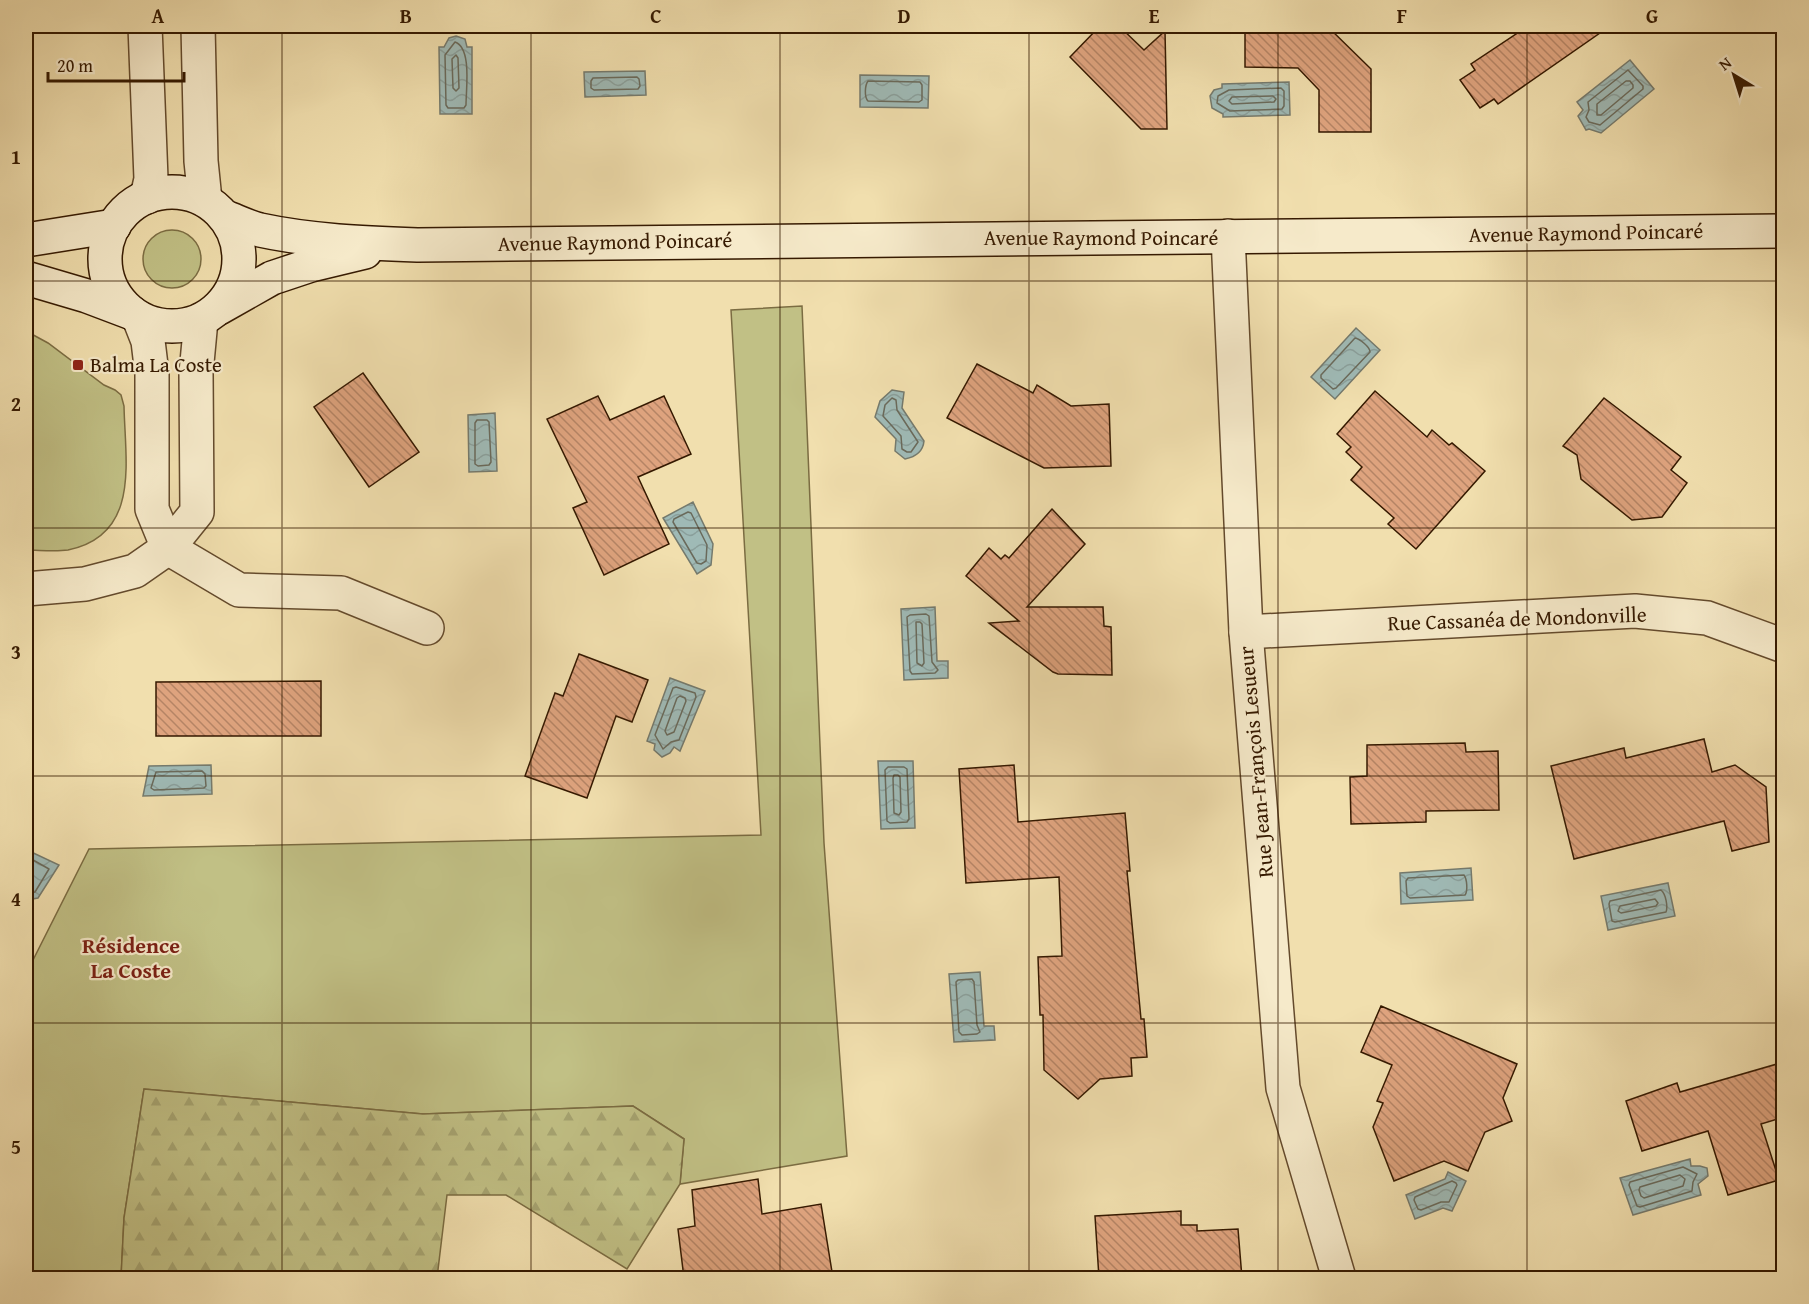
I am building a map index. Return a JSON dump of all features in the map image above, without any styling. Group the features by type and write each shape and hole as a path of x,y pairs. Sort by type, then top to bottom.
{"street":[{"path":"145,26 151,179 147,197"},
{"path":"26,278 87,296 158,325 176,326 189,325 209,314 233,288 239,264 236,239 215,209 201,161 198,26"},
{"path":"215,209 186,194 167,193 147,197 134,204 114,226 107,244 105,264 109,282 118,299 136,316 148,341 152,374 152,509 168,548 239,590 341,593 427,628"},
{"name":"Avenue Raymond Poincaré","path":"215,209 258,230 352,242 418,245 1784,231"},
{"path":"26,240 114,226"},
{"name":"Rue Jean-François Lesueur","path":"1228,237 1246,632 1283,1088 1339,1278"},
{"name":"Avenue Raymond Poincaré","path":"209,314 272,278 311,265 351,254 418,245"},
{"path":"26,589 85,584 135,571 168,548 197,512 196,373 209,314"},
{"name":"Rue Cassanéa de Mondonville","path":"1246,632 1635,611 1707,618 1784,646"}],"green space":[{"path":"166,230 178,230 188,234 197,243 201,265 193,280 178,288 166,288 156,284 147,275 143,265 143,253 147,243 156,234"},
{"path":"802,306 824,843 847,1156 680,1184 684,1139 633,1106 423,1114 144,1089 124,1218 121,1278 26,1278 26,974 89,849 761,835 731,310"},
{"path":"26,331 48,343 104,385 115,390 121,395 124,406 126,472 124,493 118,512 108,529 91,542 68,550 26,550"},
{"path":"144,1089 423,1114 633,1106 684,1139 680,1184 627,1269 506,1195 447,1195 437,1278 121,1278 124,1218"}],"water":[{"path":"456,36 465,39 467,47 472,47 472,114 440,114 439,47 444,47 449,38"},
{"path":"1630,60 1654,89 1601,133 1586,130 1578,116 1583,110 1577,102"},
{"path":"645,71 646,95 585,97 584,72"},
{"path":"860,75 929,76 928,108 860,107"},
{"path":"1289,82 1290,115 1223,117 1223,114 1212,108 1210,96 1214,90 1222,88 1222,84"},
{"path":"1356,328 1380,350 1335,399 1311,377"},
{"path":"892,390 904,392 902,408 924,441 918,453 905,459 895,451 896,439 875,417 880,401"},
{"path":"495,413 497,471 469,472 468,415"},
{"path":"693,502 713,544 711,565 697,574 663,518"},
{"path":"935,607 937,661 948,661 948,678 904,680 901,609"},
{"path":"670,678 705,691 680,751 674,747 670,753 662,757 654,750 655,744 647,741"},
{"path":"878,761 913,761 915,828 881,829"},
{"path":"211,765 212,794 143,796 149,766"},
{"path":"27,850 59,865 38,898 26,900 26,854"},
{"path":"1471,868 1473,900 1401,904 1400,873"},
{"path":"1668,883 1675,916 1608,930 1601,896"},
{"path":"980,972 984,1026 994,1026 995,1040 954,1042 949,974"},
{"path":"1690,1159 1691,1166 1707,1168 1708,1176 1698,1184 1701,1195 1633,1215 1620,1178"},
{"path":"1448,1172 1466,1181 1452,1211 1443,1208 1415,1219 1406,1195 1445,1179"}],"building":[{"path":"1100,26 1119,26 1144,50 1165,31 1167,129 1141,129 1070,57"},
{"path":"1245,26 1327,26 1371,69 1371,132 1319,132 1319,90 1298,68 1245,67"},
{"path":"1528,26 1610,26 1498,104 1494,99 1480,108 1460,80 1475,70 1471,64"},
{"path":"977,364 1033,393 1037,385 1071,406 1109,404 1111,466 1044,468 947,418"},
{"path":"363,373 419,452 369,487 314,407"},
{"path":"1375,391 1427,437 1432,430 1449,445 1452,443 1485,471 1416,549 1388,524 1394,518 1351,480 1362,467 1346,452 1351,447 1337,434"},
{"path":"598,396 610,420 664,396 691,454 638,477 669,544 604,575 573,508 587,502 547,419"},
{"path":"1604,398 1681,457 1671,470 1687,483 1662,517 1632,520 1581,479 1577,455 1563,446"},
{"path":"1052,509 1085,544 1027,607 1103,607 1104,626 1111,627 1112,675 1053,672 989,623 1019,621 966,576 989,548 1001,559 1005,555 1009,558"},
{"path":"579,654 648,680 632,722 616,716 587,798 525,776 555,693 563,696"},
{"path":"321,681 321,736 156,736 156,682"},
{"path":"1704,739 1712,772 1735,765 1766,787 1769,842 1732,851 1724,821 1574,859 1551,766 1624,748 1626,758"},
{"path":"1465,743 1466,752 1498,751 1499,810 1426,811 1426,822 1351,824 1350,777 1367,776 1367,745"},
{"path":"1014,765 1018,822 1125,813 1130,871 1127,871 1141,1019 1144,1019 1147,1057 1131,1058 1132,1076 1100,1079 1078,1099 1044,1070 1043,1015 1040,1015 1038,957 1062,956 1059,877 966,883 959,769"},
{"path":"1381,1006 1517,1064 1503,1098 1512,1121 1485,1132 1468,1171 1444,1161 1394,1181 1373,1127 1383,1103 1377,1101 1392,1065 1361,1052"},
{"path":"1784,1062 1784,1117 1761,1124 1779,1180 1728,1195 1708,1131 1642,1151 1626,1101 1677,1083 1680,1092"},
{"path":"758,1179 762,1214 821,1204 833,1278 684,1278 678,1229 695,1226 692,1190"},
{"path":"1181,1211 1181,1225 1197,1225 1197,1231 1238,1229 1242,1278 1099,1278 1095,1216"}],"place":[{"name":"Balma La Coste","path":"78,365"}],"district":[{"name":"Résidence La Coste","path":"131,958"}]}
